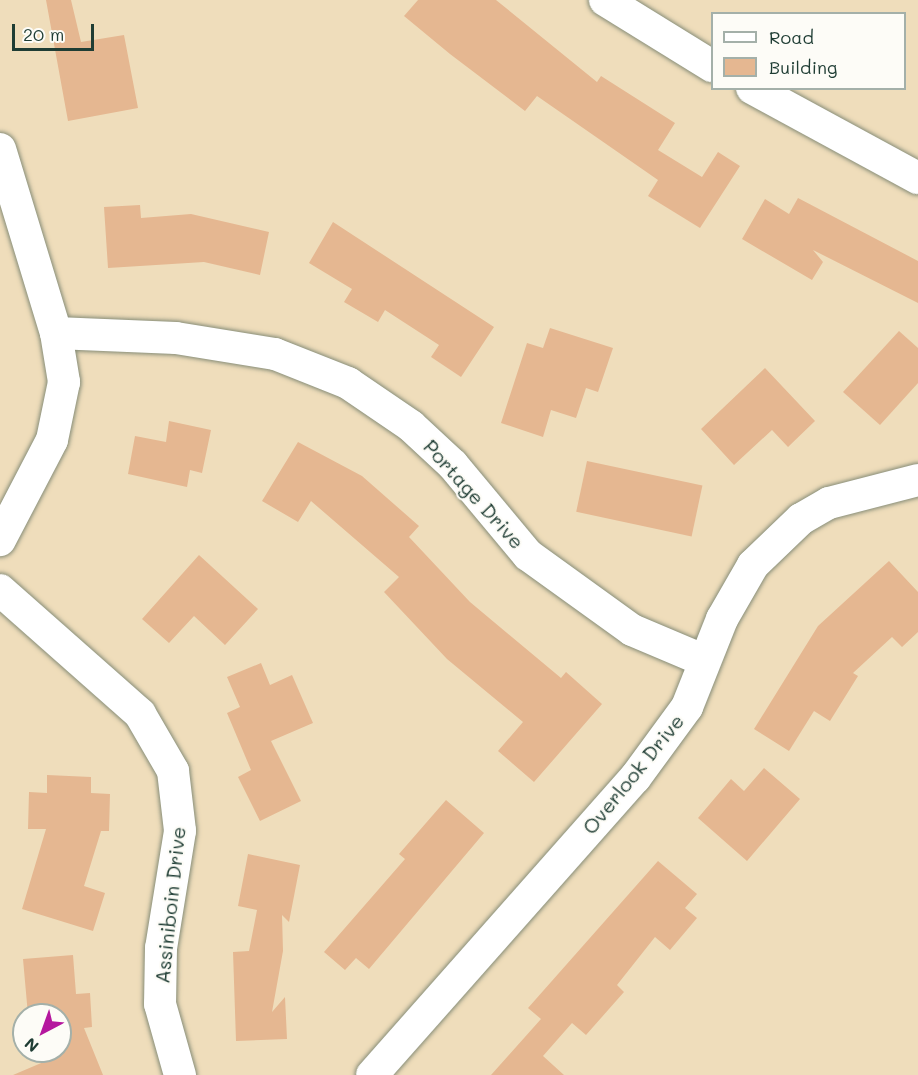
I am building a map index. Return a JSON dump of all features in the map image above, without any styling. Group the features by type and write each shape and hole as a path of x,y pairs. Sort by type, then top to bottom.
{"street":[{"path":"604,0 711,65"},
{"path":"756,90 918,178"},
{"path":"0,149 56,333 64,382 52,440 0,540"},
{"name":"Portage Drive","path":"56,333 176,338 275,354 348,383 411,426 453,465 528,555 632,630 704,660"},
{"name":"Overlook Drive","path":"372,1075 635,778 687,707 704,660 735,592 777,538 838,499 918,480"},
{"name":"Assiniboin Drive","path":"0,590 140,714 173,771 180,831 159,976 165,1032 180,1075"}],"building":[{"path":"46,0 71,0 81,42 124,35 138,108 68,121"},
{"path":"418,0 496,0 597,82 601,76 675,123 658,150 702,177 718,152 740,166 700,228 648,196 658,180 537,96 525,111 450,54 404,16"},
{"path":"798,198 918,261 918,303 813,250 823,262 812,280 742,239 765,199 789,214"},
{"path":"140,205 141,218 191,214 269,232 260,275 204,262 108,268 104,207"},
{"path":"333,222 494,327 461,377 431,357 439,345 385,310 378,322 344,302 352,289 309,263"},
{"path":"550,328 613,348 598,392 586,388 576,418 551,410 543,437 501,423 527,343 543,348"},
{"path":"899,331 918,348 918,383 880,425 843,392"},
{"path":"765,368 815,421 788,447 772,430 734,465 701,429"},
{"path":"169,421 211,430 202,473 190,470 187,487 128,474 135,436 166,442"},
{"path":"298,442 362,476 419,526 409,537 470,602 561,678 566,672 602,704 534,782 498,751 523,722 447,659 384,592 399,577 311,501 298,522 262,501"},
{"path":"587,461 702,486 692,536 576,512"},
{"path":"199,555 258,609 225,645 194,616 169,643 142,619"},
{"path":"889,561 918,592 918,632 902,647 892,637 853,673 858,676 830,721 814,711 789,751 754,729 818,626"},
{"path":"261,663 270,685 292,675 313,723 271,741 301,801 260,821 238,777 251,770 227,713 240,707 227,677"},
{"path":"764,768 800,799 747,861 698,818 731,779 744,791"},
{"path":"47,775 91,777 91,793 110,794 109,831 101,831 84,886 105,893 93,931 22,909 46,829 28,829 29,792 47,793"},
{"path":"446,800 484,833 369,969 356,958 345,970 324,952 405,859 399,854"},
{"path":"248,854 300,865 289,922 282,915 283,951 272,1012 285,997 287,1039 236,1041 233,952 249,951 257,910 238,906"},
{"path":"658,861 697,894 685,908 697,918 670,950 655,937 617,985 624,992 586,1035 572,1023 543,1056 564,1075 491,1075 541,1019 528,1008"},
{"path":"73,955 76,994 90,993 92,1027 84,1028 103,1075 13,1075 41,1063 72,1063 72,1003 27,1003 23,959"}]}
